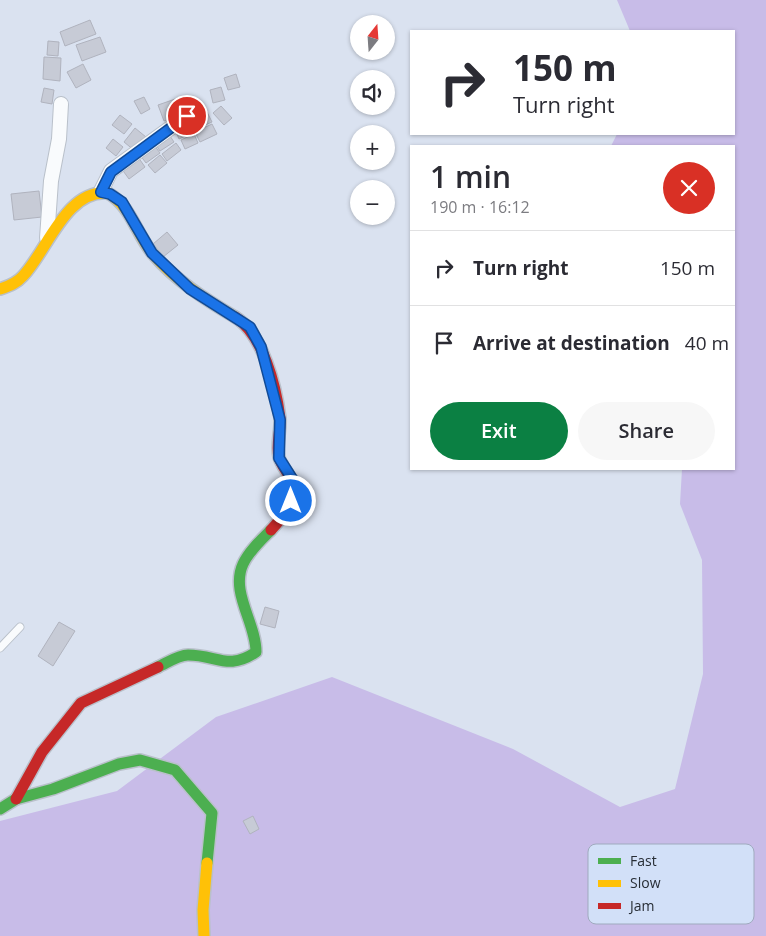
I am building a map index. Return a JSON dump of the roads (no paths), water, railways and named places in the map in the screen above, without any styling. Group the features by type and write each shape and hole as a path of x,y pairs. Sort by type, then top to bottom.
{"street":[{"path":"47,239 51,181 59,139 61,104"},
{"path":"101,192 111,172 187,116"},
{"path":"0,290 13,286 24,277 47,239 82,198 101,192 110,194 122,202 152,253 190,289 250,327 261,347 280,420 279,458 293,480 293,494 277,524 245,562 240,574 241,588 258,638 256,652 245,660 231,664 201,655 185,655 82,703 42,752 16,799"},
{"path":"0,809 16,799 53,789 119,764 140,760 175,770 212,813 203,910 204,936"}],"lane":[{"path":"0,648 20,627"}]}
